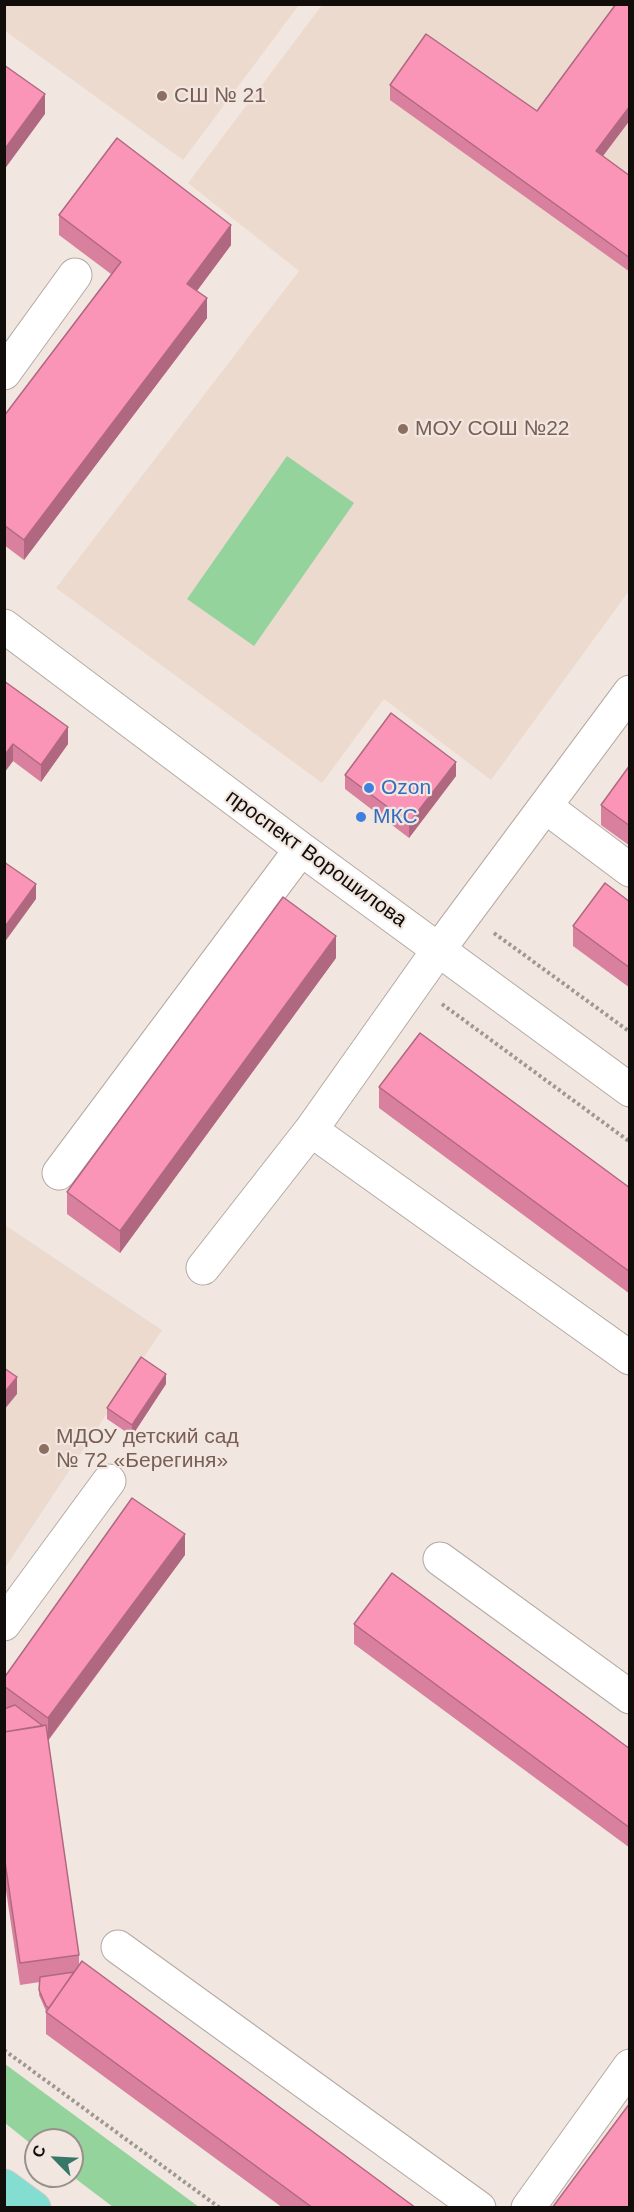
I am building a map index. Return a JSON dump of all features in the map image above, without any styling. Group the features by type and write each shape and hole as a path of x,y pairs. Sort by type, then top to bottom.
{"main road":[{"path":"4,2186 34,2208"}],"street":[{"path":"4,373 75,275"},
{"name":"проспект Ворошилова","path":"4,626 301,849 630,1090"},
{"path":"203,1268 311,1130 414,984 630,693"},
{"path":"546,807 630,870"},
{"path":"59,1173 301,849"},
{"path":"311,1130 630,1358"},
{"path":"4,1624 109,1481"},
{"path":"440,1559 630,1697"},
{"path":"118,1947 478,2208"},
{"path":"528,2208 630,2066"}],"path":[{"path":"466,913 630,1032"},
{"path":"414,984 630,1142"},
{"path":"4,2050 220,2208"}],"shaded area":[{"name":"СШ № 21","path":"5,4 299,5 183,160 5,31"},
{"name":"МОУ СОШ №22","path":"322,5 629,5 629,591 491,780 384,699 322,783 56,588 299,271 188,183"},
{"name":"МДОУ детский сад № 72 «Берегиня»","path":"5,1225 162,1330 5,1568"}],"green space":[{"path":"287,456 354,503 254,646 187,599"},
{"path":"4,2064 199,2207 113,2207 84,2185 84,2128 24,2128 24,2138 5,2123"}],"building":[{"path":"616,4 630,4 630,106 596,151 630,176 630,258 390,85 426,34 537,111"},
{"path":"4,65 45,94 4,150"},
{"path":"117,138 231,225 187,284 207,298 24,540 4,525 4,416 121,262 59,215"},
{"path":"4,681 68,727 41,765 13,744 4,756"},
{"path":"391,713 456,762 409,823 345,775"},
{"path":"630,765 630,826 601,805"},
{"path":"4,862 36,884 4,928"},
{"path":"605,883 630,902 630,968 573,926"},
{"path":"283,897 336,936 120,1231 67,1192"},
{"path":"420,1033 630,1188 630,1272 379,1087"},
{"path":"141,1357 166,1374 132,1425 107,1408"},
{"path":"4,1368 17,1377 4,1393"},
{"path":"132,1498 185,1534 48,1718 4,1686 4,1678"},
{"path":"392,1573 630,1749 630,1828 354,1624"},
{"path":"15,1705 43,1726 4,1732 4,1709"},
{"path":"46,1725 79,1955 20,1963 4,1855 4,1732"},
{"path":"82,1961 416,2208 313,2208 46,2012"},
{"path":"74,1972 49,2008 46,2006 39,1990 40,1977"},
{"path":"630,2103 630,2208 552,2208"}],"place":[{"name":"СШ № 21","path":"162,96"},
{"name":"МОУ СОШ №22","path":"403,429"},
{"name":"Ozon","path":"369,788"},
{"name":"МКС","path":"361,817"},
{"name":"МДОУ детский сад № 72 «Берегиня»","path":"44,1449"}]}
